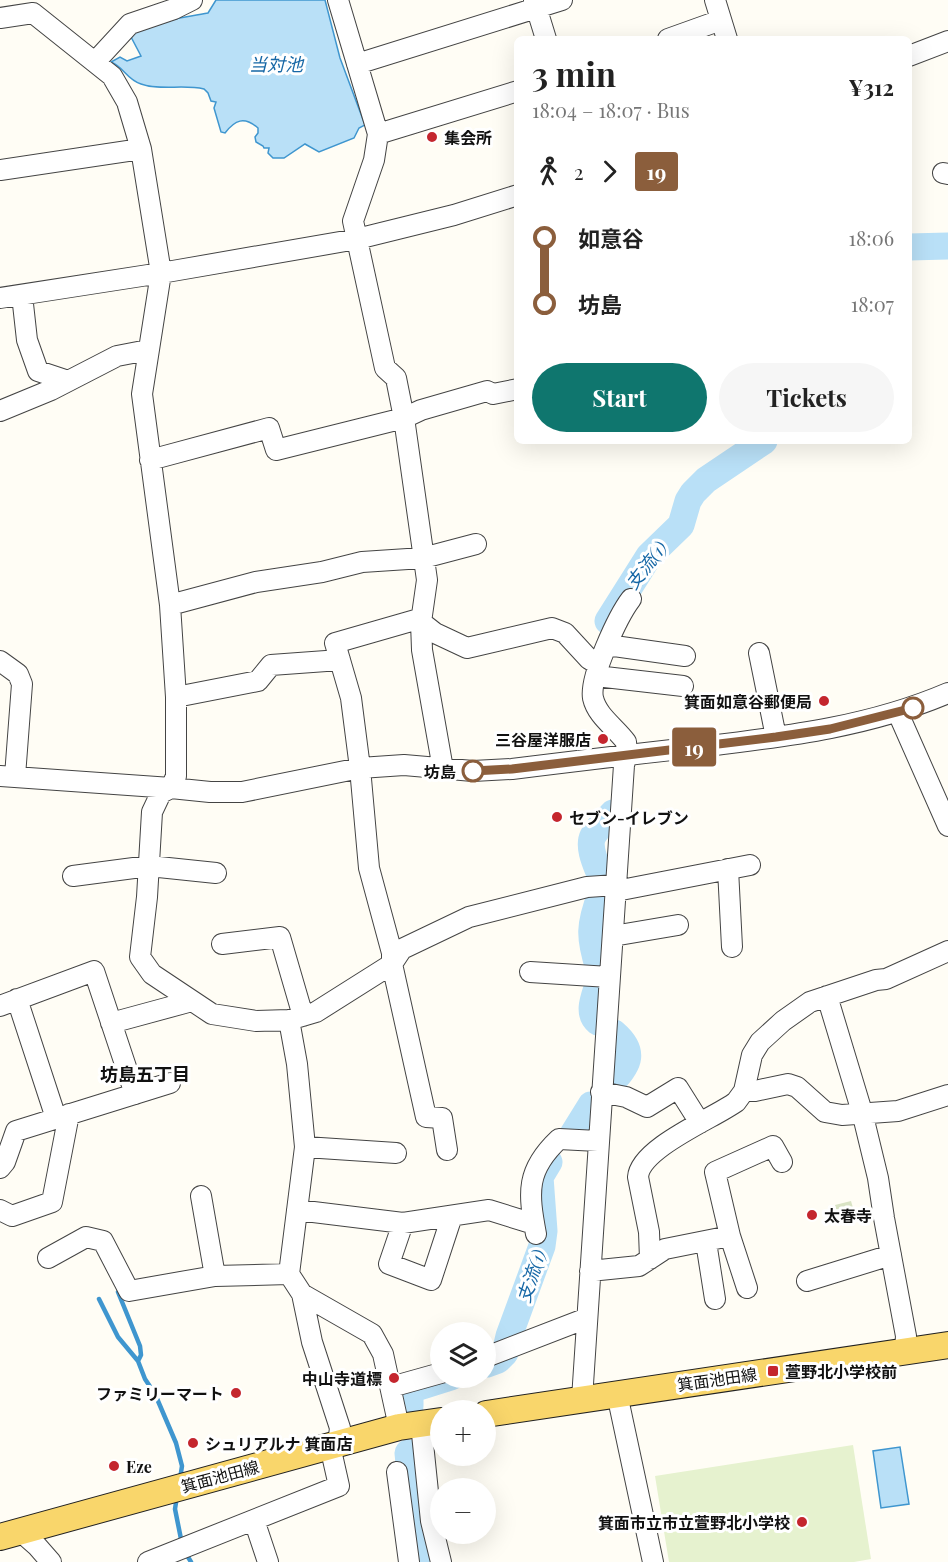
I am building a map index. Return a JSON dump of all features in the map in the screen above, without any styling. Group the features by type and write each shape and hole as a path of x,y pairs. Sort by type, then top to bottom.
{"main road":[{"name":"箕面池田線","path":"496,1412 948,1345"},
{"name":"箕面池田線","path":"10,1534 334,1445 421,1424"}],"street":[{"path":"95,62 130,24 174,9 192,0"},
{"path":"338,0 378,134 375,160 353,221 385,369 396,378 404,418 427,580 421,622 422,650 443,769"},
{"path":"357,64 535,5 562,0"},
{"path":"715,0 726,36"},
{"path":"535,5 545,36"},
{"path":"0,18 33,13 112,76 127,102 141,149 161,273 142,394 170,605 176,697 176,776 171,788 161,794 152,812 140,957 152,974 212,1014 256,1021 296,1018 316,1012 392,964 402,949 469,917 587,887 616,888 750,865"},
{"path":"677,36 721,20"},
{"path":"912,55 948,41"},
{"path":"378,134 514,92"},
{"path":"0,171 141,149"},
{"path":"0,298 357,239 453,215 514,196"},
{"path":"22,295 27,340 38,371 68,381"},
{"path":"0,411 51,390 117,356 148,350"},
{"path":"150,460 269,428 276,450 404,418 421,410 487,391 493,394 514,390"},
{"path":"170,605 256,582 322,572 362,562 423,558 476,544"},
{"path":"582,1399 609,977 624,765 627,755 626,742 602,715 592,694 598,670 617,619 631,599"},
{"path":"447,1150 442,1118 426,1117 392,964 392,953 369,868 351,698 335,643 415,620 435,633 467,648 552,628 565,633 598,670 682,686"},
{"path":"607,645 685,656"},
{"path":"759,653 776,737"},
{"path":"176,697 258,681 271,665 340,660"},
{"path":"0,661 18,674 22,684 7,776 210,792 242,792 360,768 404,765 473,771 512,769 776,737 830,729 898,712 948,693"},
{"path":"898,712 948,826"},
{"path":"73,876 149,866 216,873"},
{"path":"728,869 732,947"},
{"path":"613,936 678,925"},
{"path":"158,1560 339,1486 334,1445 340,1428 312,1342 302,1294 289,1274 305,1147 297,1064 296,1018 280,936 222,944"},
{"path":"650,1259 649,1232 639,1172 647,1159 656,1151 730,1107 744,1091 752,1055 760,1042 783,1021 810,1002 876,980 886,979 948,951"},
{"path":"0,1210 12,1216 52,1202 62,1116 8,1003 94,971 135,1094"},
{"path":"530,972 609,977"},
{"path":"827,996 862,1112 878,1178 906,1336 905,1351"},
{"path":"111,1023 192,1000"},
{"path":"0,1168 5,1162 5,1148 16,1131 170,1083"},
{"path":"744,1091 788,1084 797,1087 825,1112 842,1115 898,1111 948,1095"},
{"path":"601,1092 626,1097 647,1107 678,1088 700,1123"},
{"path":"297,1210 404,1223 489,1210 535,1231 531,1184 535,1169 544,1154 559,1139 598,1141"},
{"path":"747,1288 730,1236 716,1172 773,1146 782,1162"},
{"path":"305,1147 396,1153"},
{"path":"201,1196 215,1276"},
{"path":"404,1223 389,1264 430,1280 452,1216"},
{"path":"590,1271 639,1266 665,1249 730,1236"},
{"path":"48,1258 86,1237 103,1241 129,1291 215,1276 289,1274"},
{"path":"706,1242 715,1299"},
{"path":"807,1281 891,1255"},
{"path":"302,1294 372,1334 383,1354 391,1387 421,1424 418,1524 409,1562"},
{"path":"496,1353 587,1318"},
{"path":"391,1387 430,1376"},
{"path":"617,1394 653,1562"},
{"path":"397,1472 418,1524 441,1562"},
{"path":"254,1520 268,1562"},
{"path":"10,1534 37,1546 51,1562"}],"green space":[{"path":"851,1201 856,1218 840,1223 835,1205"},
{"name":"箕面市立市立萱野北小学校","path":"853,1445 871,1559 854,1562 669,1562 655,1476"}],"water":[{"name":"当対池","path":"216,0 325,0 340,58 365,125 359,128 354,138 319,152 305,144 284,158 273,158 268,153 269,148 264,148 256,142 258,128 253,124 240,121 232,125 225,133 221,132 214,108 216,102 211,101 204,89 156,87 141,84 111,62 120,57 127,61 141,56 130,35 158,23 208,13"},
{"path":"900,1447 909,1504 881,1508 873,1451"}],"waterway":[{"name":"支流(1)","path":"912,247 948,246"},
{"name":"支流(1)","path":"608,621 649,556 681,525 688,501 693,493 706,480 760,444"},
{"name":"支流(1)","path":"602,880 591,841 597,830 613,813"},
{"name":"支流(1)","path":"599,969 593,948 592,923 601,894"},
{"name":"支流(1)","path":"598,985 592,1010 598,1022"},
{"name":"支流(1)","path":"612,1082 623,1069 628,1058 625,1046 614,1033"},
{"name":"支流(1)","path":"573,1134 591,1105"},
{"name":"支流(1)","path":"496,1361 505,1353 542,1246 544,1231 540,1177 549,1162"},
{"path":"118,1292 140,1346 141,1355 138,1361"},
{"path":"99,1299 118,1337 138,1361 145,1379 155,1394 176,1443 182,1466 180,1479"},
{"name":"支流(1)","path":"410,1406 410,1394 413,1389 430,1384"},
{"name":"支流(1)","path":"408,1453 414,1514 424,1562"},
{"path":"177,1496 175,1509 182,1544"},
{"path":"185,1552 191,1562"}],"bus line":[{"name":"19","path":"473,771 512,769 776,737 830,729 913,708"}],"place":[{"name":"集会所","path":"432,137"},
{"name":"箕面如意谷郵便局","path":"824,701"},
{"name":"三谷屋洋服店","path":"603,739"},
{"name":"坊島","path":"473,771"},
{"name":"セブン-イレブン","path":"557,817"},
{"name":"太春寺","path":"812,1215"},
{"name":"萱野北小学校前","path":"773,1371"},
{"name":"中山寺道標","path":"394,1378"},
{"name":"ファミリーマート","path":"236,1393"},
{"name":"シュリアルナ 箕面店","path":"193,1443"},
{"name":"Eze","path":"114,1466"},
{"name":"箕面市立市立萱野北小学校","path":"802,1522"}],"district":[{"name":"坊島五丁目","path":"145,1074"}]}
